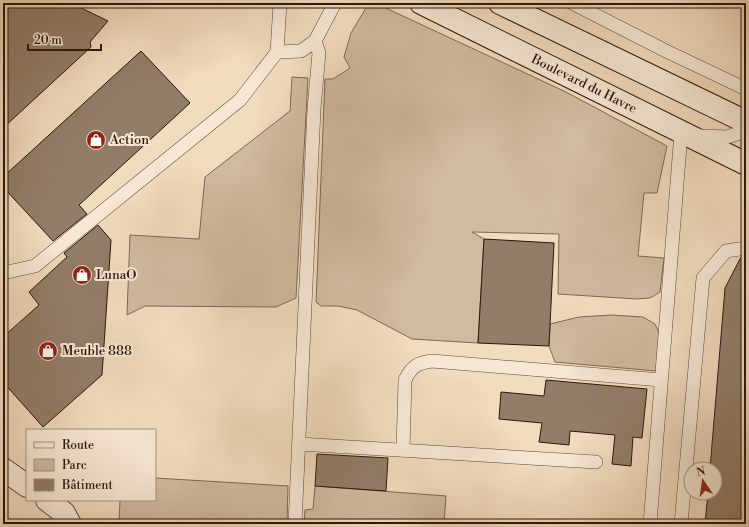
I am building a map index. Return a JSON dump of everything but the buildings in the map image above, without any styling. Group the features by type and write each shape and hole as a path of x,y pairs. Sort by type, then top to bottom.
{"main road":[{"name":"Boulevard du Havre","path":"422,3 746,164"},
{"path":"500,3 746,122"},
{"path":"3,469 26,485"},
{"path":"48,501 64,513 70,524"}],"lane":[{"path":"3,273 35,266 240,100 277,52 280,3"},
{"path":"277,52 301,50 315,41 335,3"},
{"path":"572,3 666,51 746,89"},
{"path":"295,524 314,109 319,54 315,41"},
{"path":"650,524 683,133 727,137 746,131"},
{"path":"681,524 703,278 726,251 746,248"},
{"path":"403,450 405,380 410,370 417,363 432,361 661,380"},
{"path":"299,444 596,462"}],"green space":[{"path":"369,3 375,3 566,92 667,146 657,193 644,193 638,256 664,258 660,292 650,298 637,299 558,294 559,234 472,232 484,239 478,343 412,339 357,310 338,306 321,306 316,302 325,79 333,79 350,68 344,57 351,33"},
{"path":"292,77 308,78 296,298 276,307 145,306 127,315 130,235 199,239 205,177 290,111"},
{"path":"611,315 643,317 655,324 659,333 656,371 555,362 549,346 550,324 579,317"},
{"path":"156,478 288,486 287,524 119,524 120,501 156,501"},
{"path":"315,486 446,496 444,524 304,524 305,510 313,509"}],"place":[{"name":"Action","path":"96,140"},
{"name":"LunaO","path":"82,275"},
{"name":"Meuble 888","path":"48,351"}]}
